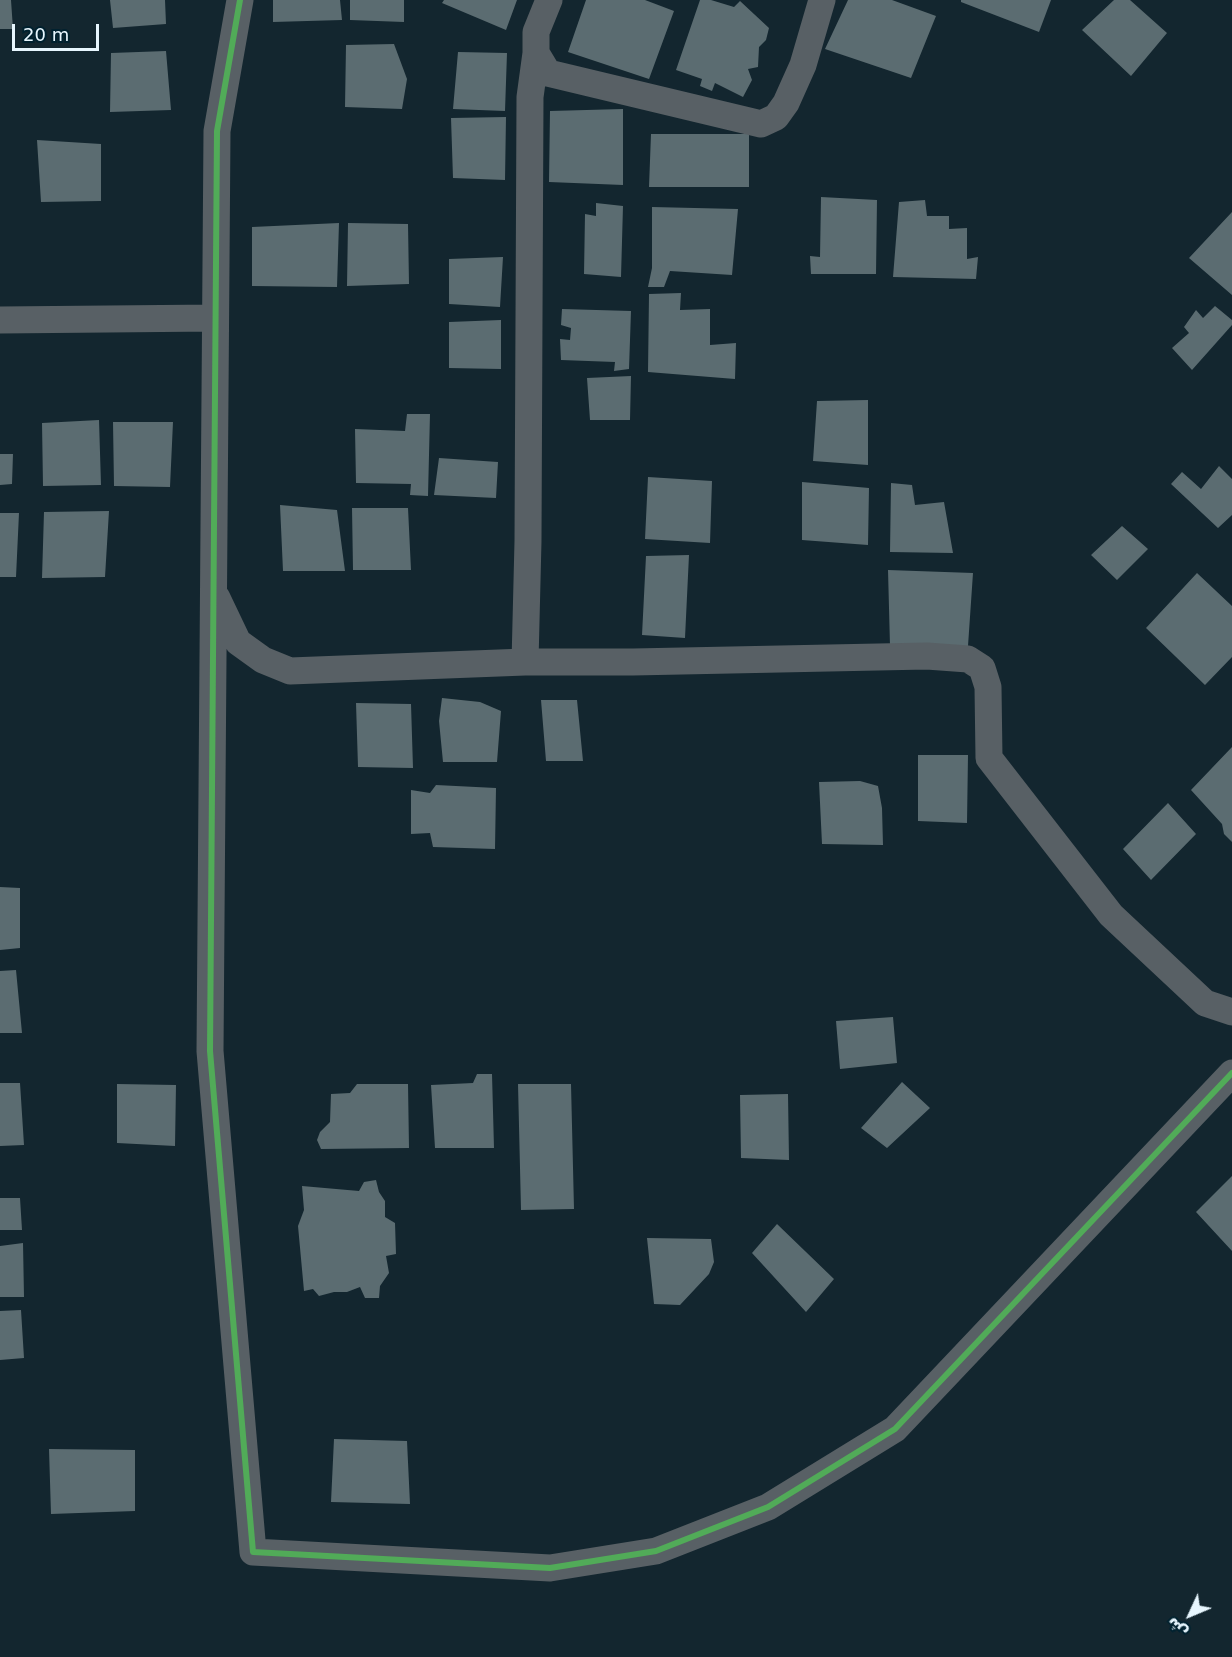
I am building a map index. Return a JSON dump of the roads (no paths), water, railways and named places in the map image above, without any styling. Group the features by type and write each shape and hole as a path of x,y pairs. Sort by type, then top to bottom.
{"street":[{"path":"240,0 217,131 210,1051 253,1552 550,1568 656,1551 768,1507 895,1429 1232,1073"},
{"path":"525,662 528,541 530,97 536,53 536,32 549,0"},
{"path":"536,53 548,73 761,124 776,117 786,103 803,65 822,0"},
{"path":"0,320 215,318"},
{"path":"213,592 238,642 263,660 290,671 525,662 927,656 968,659 982,668 988,687 989,758 1111,915 1205,1003 1232,1012"}]}
